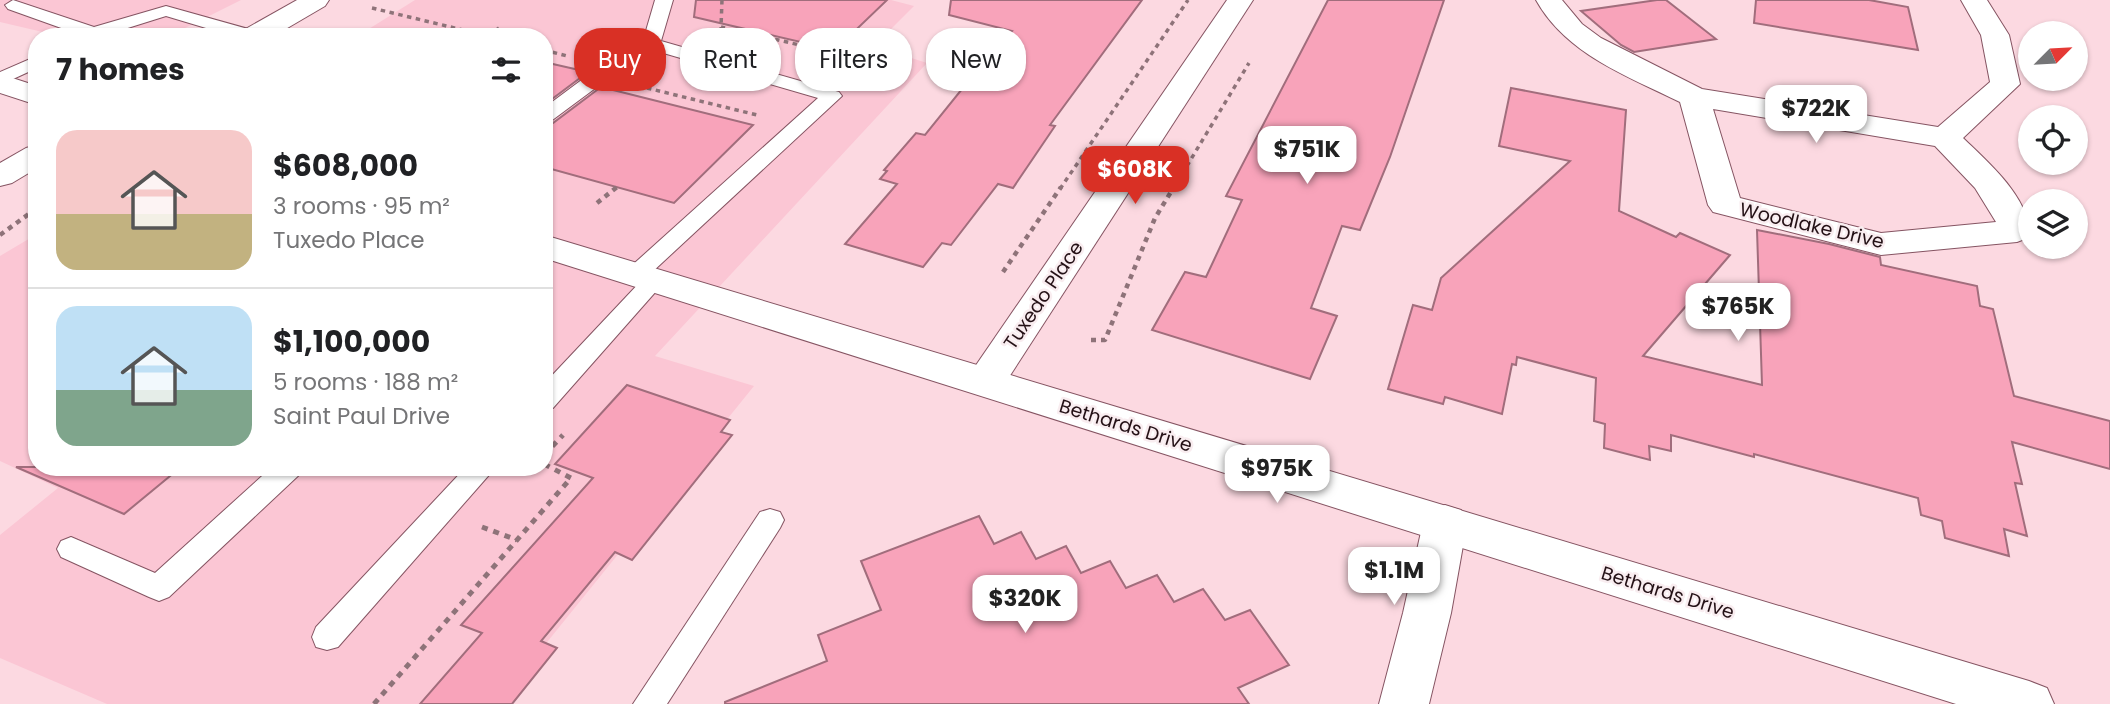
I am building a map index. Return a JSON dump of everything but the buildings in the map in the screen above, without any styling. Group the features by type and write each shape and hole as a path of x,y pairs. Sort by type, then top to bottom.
{"street":[{"path":"267,28 316,0"},
{"name":"Tuxedo Place","path":"986,381 1240,0"},
{"path":"1549,0 1552,8 1585,41 1694,97 1945,138 2005,84 1995,35 1974,0"},
{"path":"0,81 28,92"},
{"name":"Woodlake Drive","path":"1694,97 1726,205 1881,244 2017,231 2013,219 1981,175 1945,138"},
{"path":"0,176 28,160"},
{"name":"Bethards Drive","path":"553,249 2029,704"},
{"path":"1404,704 1427,613 1445,523"}],"lane":[{"path":"656,28 664,0"},
{"path":"13,5 71,28"},
{"path":"111,28 166,10 226,28"},
{"path":"553,390 645,277 799,125 832,96 666,48"},
{"path":"0,81 28,66"},
{"path":"553,110 579,91"},
{"path":"71,549 159,588 280,476"},
{"path":"327,637 475,476"},
{"path":"649,704 770,520"}],"path":[{"path":"722,0 721,27 795,44"},
{"path":"1002,275 1005,266 1188,0"},
{"path":"372,8 456,28"},
{"path":"1091,340 1105,340 1155,218 1251,61"},
{"path":"660,91 799,125"},
{"path":"597,203 617,187"},
{"path":"0,235 28,215"},
{"path":"374,704 571,478 553,469"},
{"path":"499,532 517,540"}],"shaded area":[{"path":"0,0 241,0 185,28 28,29 0,22"},
{"path":"415,0 891,0 914,6 892,28 795,28 795,91 901,91 655,356 754,386 497,704 107,704 0,658 0,535 58,488 32,476 553,476 553,28 370,28"},
{"path":"912,58 926,64 912,79"},
{"path":"28,239 28,474 0,461 0,256"}]}
